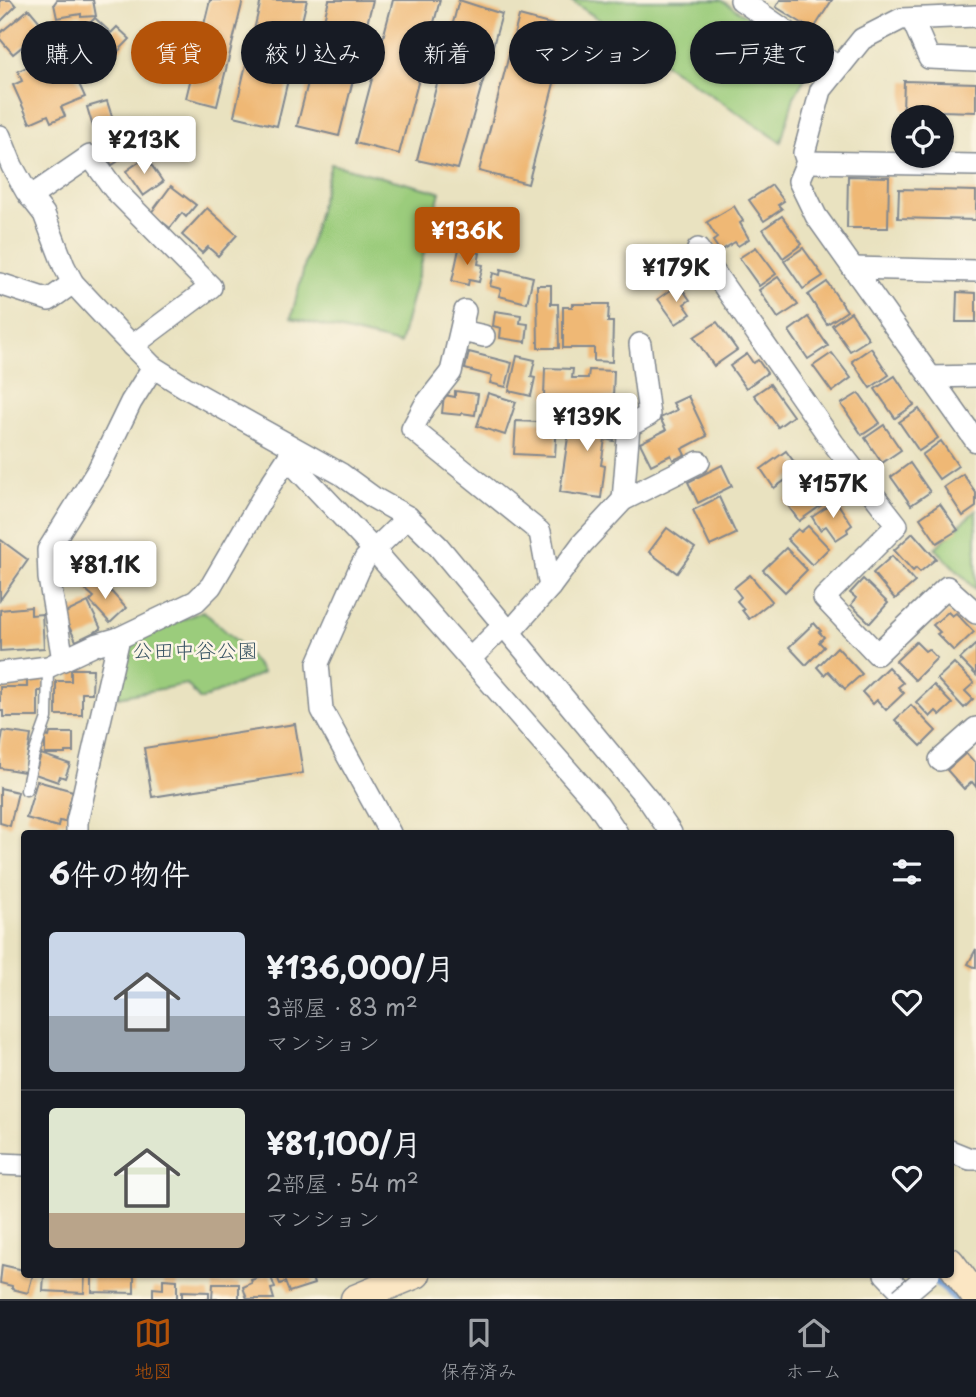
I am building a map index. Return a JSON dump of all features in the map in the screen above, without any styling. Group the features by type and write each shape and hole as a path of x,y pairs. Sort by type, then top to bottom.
{"street":[{"path":"741,0 838,68"},
{"path":"976,16 901,19 862,38 821,90 804,153 807,162 799,181 816,215 976,441"},
{"path":"912,19 929,58 976,60"},
{"path":"0,136 12,166 30,197 44,214 72,283 132,346 153,367 291,454 341,474 374,498 408,517 438,546 650,802 669,830"},
{"path":"30,197 90,156 114,189 211,287 132,346"},
{"path":"807,162 976,165"},
{"path":"698,248 834,444 897,525 824,598 877,654 947,587 976,613"},
{"path":"853,268 976,271"},
{"path":"0,284 50,300 72,283"},
{"path":"484,336 463,321 451,372 425,405 412,429 540,532 550,587"},
{"path":"623,500 629,426 649,415 640,344"},
{"path":"55,664 48,550 98,470 131,402 153,367"},
{"path":"931,377 976,376"},
{"path":"291,454 598,805 615,830"},
{"path":"0,673 55,664 95,645 119,638 197,601 211,586 291,454"},
{"path":"470,659 507,629 550,587 582,544 623,500 699,462"},
{"path":"388,830 322,710 318,663 365,559 408,517"},
{"path":"77,830 119,638"},
{"path":"940,760 974,733"},
{"path":"954,1153 976,1159"},
{"path":"0,1164 21,1165"},
{"path":"954,1267 976,1297"},
{"path":"355,1299 406,1278"},
{"path":"889,1278 909,1299"},
{"path":"901,1299 925,1278"}],"lane":[{"path":"26,790 34,754 47,718 55,664"}],"green space":[{"path":"570,0 721,0 755,21 690,21 690,81 676,71 676,21 601,21"},
{"path":"695,84 801,84 794,97 781,142"},
{"path":"331,164 440,192 400,344 291,318"},
{"path":"976,510 976,590 935,548"},
{"name":"公田中谷公園","path":"203,611 241,645 263,673 200,700 187,684 118,697 130,641"}],"building":[{"path":"0,0 11,0 16,6 0,22"},
{"path":"57,0 93,0 96,16 81,17 81,14 57,18 54,4"},
{"path":"210,0 243,0 227,65 227,21 205,21"},
{"path":"261,0 307,0 302,21 256,21"},
{"path":"329,0 373,0 368,21 324,21"},
{"path":"393,0 440,0 434,21 399,21 399,84 418,84 399,154 355,143 371,84 385,84 385,30"},
{"path":"459,0 502,14 495,39 495,21 453,21"},
{"path":"780,0 832,0 819,21 799,21 776,7"},
{"path":"29,9 39,21 21,21 21,48 13,54 0,39 0,33"},
{"path":"519,16 538,21 518,21"},
{"path":"117,27 130,39 117,53"},
{"path":"509,55 509,84 554,84 528,184 479,171"},
{"path":"21,81 21,84 79,84 85,97 61,107 65,116 51,122 48,115 30,123 13,85"},
{"path":"904,81 976,83 976,112 954,111 954,105 903,105"},
{"path":"189,84 222,84 217,106 186,98"},
{"path":"241,84 287,84 277,126 234,116"},
{"path":"308,84 352,84 339,136 297,126"},
{"path":"437,84 482,84 458,169 417,160"},
{"path":"107,101 113,120 93,127 87,107"},
{"path":"127,127 140,147 112,165 99,144"},
{"path":"146,157 163,182 143,196 126,171"},
{"path":"848,176 889,177 888,228 847,228"},
{"path":"772,185 784,201 778,205 782,209 764,221 749,200"},
{"path":"171,186 196,205 186,217 182,213 170,228 151,213"},
{"path":"899,189 976,191 976,220 898,218"},
{"path":"734,206 749,239 738,246 735,242 720,251 713,241 717,238 707,222"},
{"path":"207,208 237,235 218,256 208,247 202,253 182,235"},
{"path":"782,216 802,244 783,258 763,229"},
{"path":"756,247 776,274 759,286 739,258"},
{"path":"803,248 823,276 803,289 784,261"},
{"path":"459,249 480,253 478,264 483,265 479,282 469,280 468,285 452,281"},
{"path":"501,269 533,277 527,303 499,296 501,289 490,286 493,273 500,275"},
{"path":"778,277 798,305 778,318 759,290"},
{"path":"827,282 847,311 827,324 808,295"},
{"path":"679,284 690,300 684,304 691,314 676,324 658,299"},
{"path":"537,285 551,285 551,304 558,304 559,348 538,348"},
{"path":"957,292 976,293 976,322 956,322"},
{"path":"572,304 609,304 608,322 613,322 612,362 594,361 594,348 563,348 563,307 572,307"},
{"path":"495,311 521,315 520,323 528,324 526,342 500,338 501,328 493,326"},
{"path":"851,312 869,339 850,351 832,325"},
{"path":"808,317 828,346 808,359 789,331"},
{"path":"717,322 737,350 714,366 694,337"},
{"path":"871,348 889,375 870,388 852,361"},
{"path":"469,352 512,363 506,387 490,383 492,376 465,369"},
{"path":"832,353 851,378 832,392 813,366"},
{"path":"747,354 753,363 758,360 767,373 746,388 730,366"},
{"path":"517,356 535,360 531,396 509,391"},
{"path":"545,368 573,369 572,378 588,378 589,370 614,371 613,398 544,396"},
{"path":"895,376 914,405 895,418 875,389"},
{"path":"770,384 793,416 778,427 754,395"},
{"path":"455,391 478,394 475,415 442,413 444,395 455,397"},
{"path":"488,393 516,402 505,435 477,426"},
{"path":"859,393 880,423 862,435 841,404"},
{"path":"688,396 707,436 682,449 685,455 673,460 671,455 651,465 640,443 666,430 660,418 677,410 673,403"},
{"path":"919,409 938,438 919,451 899,422"},
{"path":"572,410 617,417 614,441 605,439 601,465 605,466 601,498 560,492"},
{"path":"516,421 557,423 555,456 514,454"},
{"path":"884,425 901,450 882,463 865,438"},
{"path":"941,441 958,466 939,479 922,455"},
{"path":"786,451 800,470 774,488 761,469"},
{"path":"910,463 930,492 911,505 891,477"},
{"path":"722,465 732,486 698,503 688,482"},
{"path":"963,474 976,493 976,507 963,516 944,487"},
{"path":"811,481 826,502 799,521 784,500"},
{"path":"719,497 736,534 710,546 693,510"},
{"path":"836,501 852,525 847,529 848,532 836,540 826,526 820,530 812,517"},
{"path":"940,504 958,530 937,543 920,518"},
{"path":"808,526 829,548 812,565 787,539 798,529 801,532"},
{"path":"667,528 695,548 677,573 649,552"},
{"path":"913,533 936,559 920,572 916,568 913,571 894,550"},
{"path":"1,540 28,560 0,600 0,542"},
{"path":"786,548 807,570 785,592 763,570"},
{"path":"66,551 97,567 88,585 56,569"},
{"path":"892,556 915,582 895,599 873,573"},
{"path":"750,575 772,601 749,619 737,601 741,597 734,588"},
{"path":"99,578 126,608 110,623 90,601 94,597 86,590"},
{"path":"863,579 888,603 870,623 851,605 856,598 850,593"},
{"path":"88,602 101,629 76,641 63,614"},
{"path":"31,607 31,615 42,614 44,648 0,651 0,610"},
{"path":"948,612 952,616 956,613 974,632 954,651 937,634 940,632 933,625"},
{"path":"814,623 824,637 819,642 824,647 806,665 789,647"},
{"path":"916,642 937,658 915,680 896,661"},
{"path":"976,644 976,675 960,659"},
{"path":"837,647 862,674 845,689 828,671 824,675 817,667"},
{"path":"954,663 974,683 965,691 973,699 964,708 937,679"},
{"path":"888,667 903,683 898,687 904,693 886,710 877,700 873,704 862,692"},
{"path":"71,669 93,669 92,693 82,693 82,715 56,715 56,681 71,681"},
{"path":"27,679 44,679 44,691 38,691 38,717 3,717 3,711 0,711 0,687 27,687"},
{"path":"934,685 952,704 940,715 936,711 930,717 916,702"},
{"path":"911,705 936,731 921,746 895,720"},
{"path":"295,724 303,773 152,797 144,748"},
{"path":"3,731 31,735 25,772 0,768"},
{"path":"50,733 73,733 73,752 45,754 45,736 49,737"},
{"path":"966,753 976,764 976,787 972,782 964,789 947,770"},
{"path":"41,754 70,764 65,778 60,776 58,782 35,774"},
{"path":"37,781 73,791 65,822 59,821 58,827 26,818"},
{"path":"0,788 18,792 10,826 0,823"},
{"path":"976,949 976,968 968,964"},
{"path":"2,1265 21,1269 21,1278 32,1278 28,1293 0,1283"},
{"path":"44,1278 85,1278 84,1293 43,1291"},
{"path":"92,1278 134,1278 134,1293 92,1292"},
{"path":"271,1278 275,1288 271,1289 274,1299 247,1299 243,1287 252,1283 251,1280"},
{"path":"278,1278 312,1278 314,1284 289,1292 285,1282 280,1284"},
{"path":"163,1279 177,1280 177,1299 153,1299 153,1288 163,1289"},
{"path":"213,1284 239,1284 239,1299 212,1299"},
{"path":"182,1291 209,1292 209,1299 182,1299"}],"waterway":[{"path":"931,1278 956,1299"}]}
